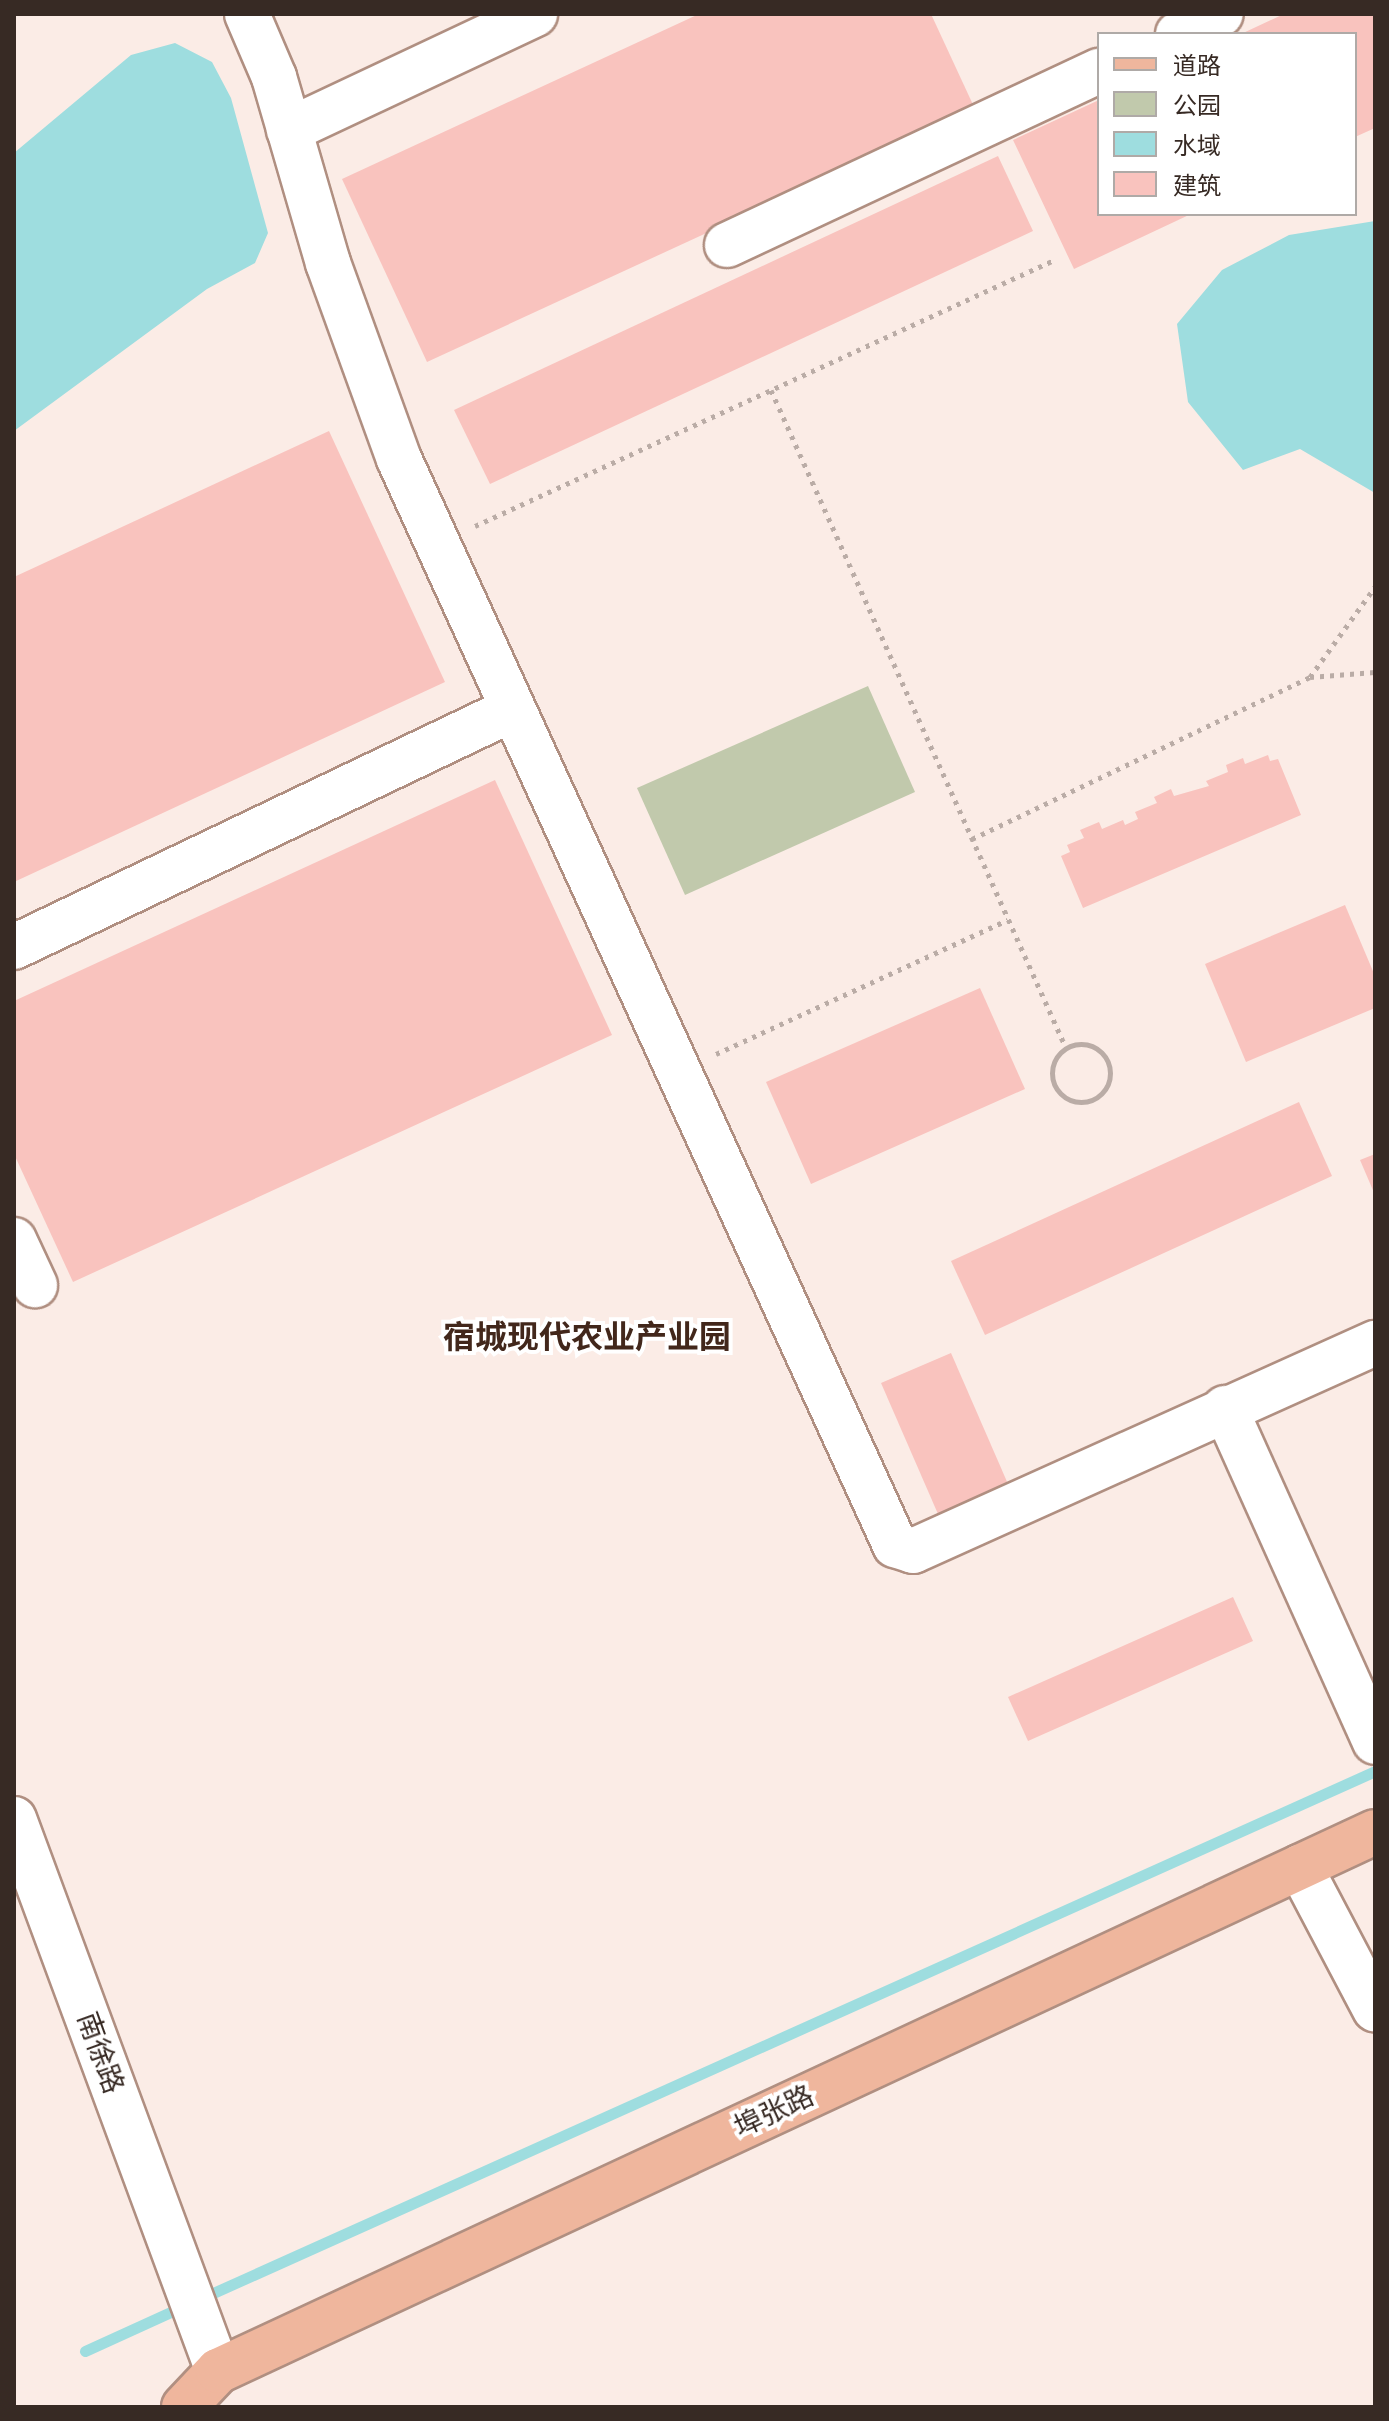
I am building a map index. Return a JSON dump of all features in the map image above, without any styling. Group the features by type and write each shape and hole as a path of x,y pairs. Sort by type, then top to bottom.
{"main road":[{"name":"埠张路","path":"184,2407 218,2371 1375,1832"}],"street":[{"path":"247,14 289,130 333,277 399,459 895,1545 913,1551 1375,1343"},
{"path":"289,130 535,14"},
{"path":"1182,32 1221,14"},
{"path":"727,245 1097,72"},
{"path":"14,947 513,709"},
{"path":"14,1240 35,1285"},
{"path":"1225,1408 1375,1742"},
{"name":"南徐路","path":"14,1819 218,2371"},
{"path":"1300,1867 1375,2009"}],"path":[{"path":"438,543 1052,261"},
{"path":"771,390 1066,1048"},
{"path":"1310,677 1375,587"},
{"path":"972,839 1310,677 1375,672"},
{"path":"678,1071 1008,920"},
{"path":"1093,1046 1107,1059 1111,1077 1095,1100 1075,1102 1058,1092 1053,1063 1066,1048 1093,1046"}],"green space":[{"path":"868,686 915,792 685,895 637,788"}],"water":[{"path":"175,43 212,62 231,98 268,233 255,263 207,289 14,431 14,153 131,55"},
{"path":"1375,221 1375,493 1300,449 1243,470 1188,402 1177,324 1222,270 1289,235"}],"building":[{"path":"699,14 931,14 975,109 427,362 342,179"},
{"path":"1284,14 1375,14 1375,128 1357,136 1357,32 1245,32"},
{"path":"1097,101 1097,216 1187,216 1074,269 1013,140"},
{"path":"998,156 1033,231 490,484 454,410"},
{"path":"329,431 445,682 14,882 14,577"},
{"path":"1268,755 1270,761 1278,759 1301,815 1083,908 1061,856 1070,852 1067,845 1084,838 1080,830 1099,822 1102,829 1123,820 1125,825 1138,819 1135,812 1157,803 1154,797 1171,789 1174,796 1209,786 1206,781 1228,772 1226,765 1243,758 1245,764"},
{"path":"495,780 612,1035 73,1282 14,1154 14,1001"},
{"path":"1345,905 1375,976 1375,1008 1246,1062 1205,964"},
{"path":"980,988 1025,1089 811,1184 766,1082"},
{"path":"1299,1102 1332,1176 985,1335 951,1261"},
{"path":"1375,1154 1375,1195 1360,1160"},
{"path":"951,1353 1008,1484 938,1514 881,1383"},
{"path":"1233,1597 1253,1641 1028,1741 1008,1697"}],"waterway":[{"path":"202,2298 1375,1771"},
{"path":"85,2351 186,2305"}],"district":[{"name":"宿城现代农业产业园","path":"587,1337"}]}
